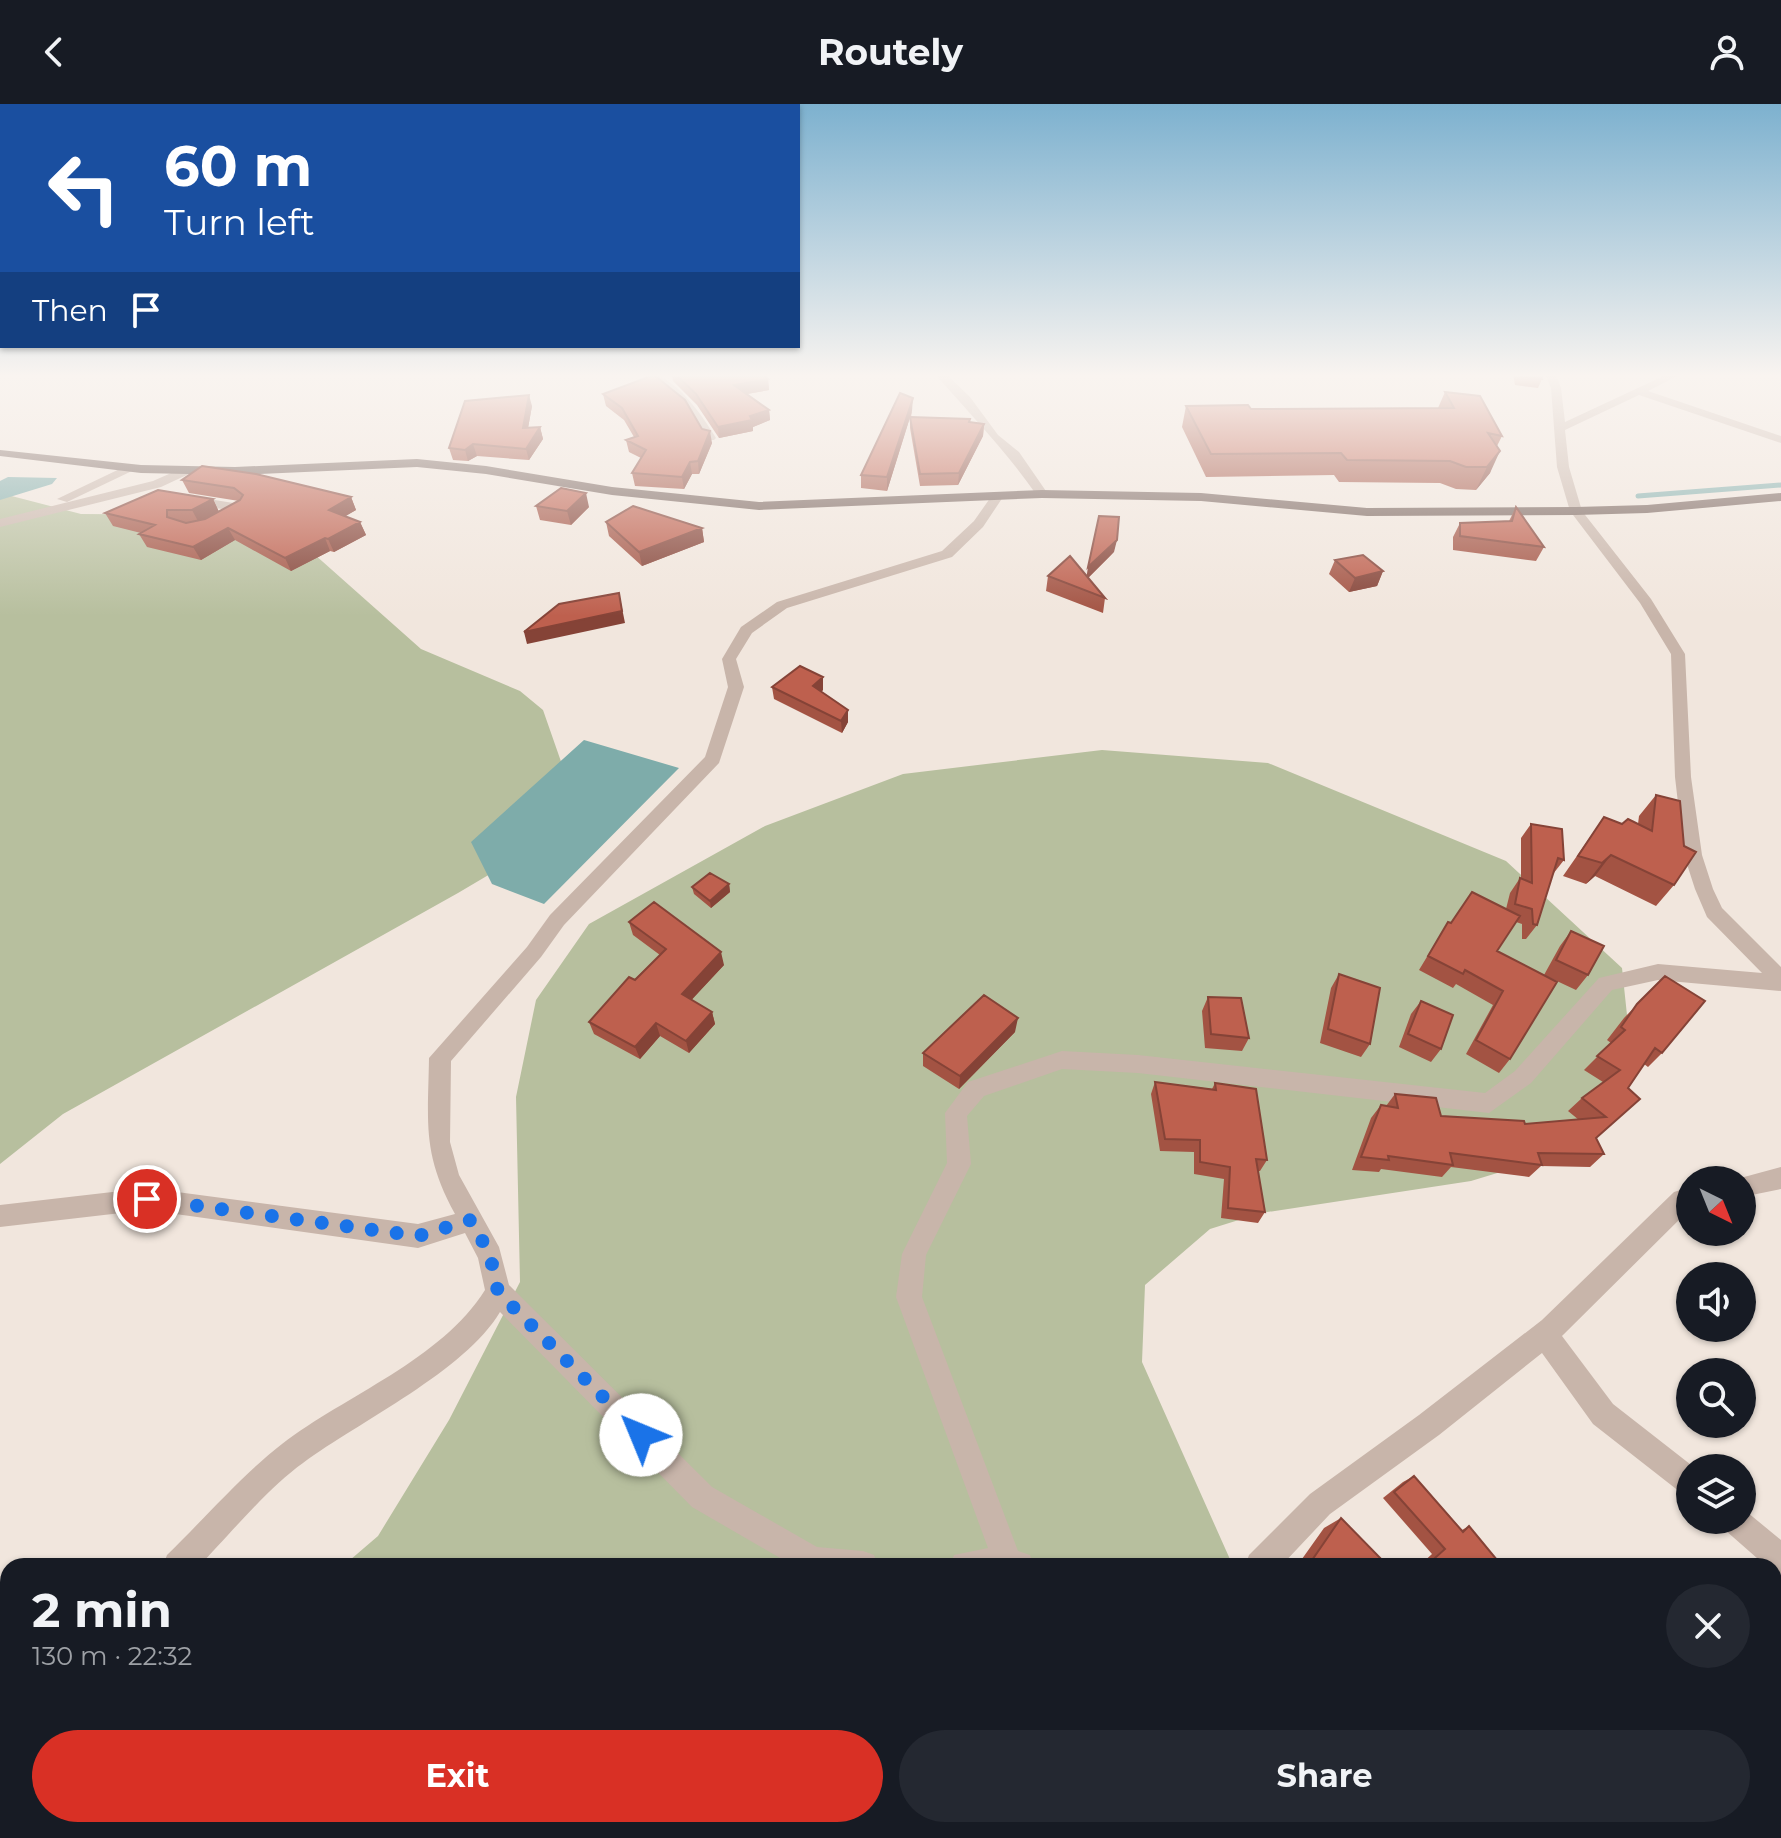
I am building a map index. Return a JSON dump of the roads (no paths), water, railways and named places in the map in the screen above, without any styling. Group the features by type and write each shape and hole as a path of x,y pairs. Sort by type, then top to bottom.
{"main road":[{"path":"8,454 130,468 187,470 417,463 486,470 612,491 759,506 1042,494 1201,497 1367,512 1576,511 1647,509 1781,497"}],"street":[{"path":"1015,454 1042,494"},
{"path":"1562,454 1576,511 1646,602 1678,654 1683,777 1693,855 1714,912 1781,982"},
{"path":"67,505 62,498 130,468"},
{"path":"0,523 157,484 187,470"},
{"path":"157,484 174,498 240,508 215,523"},
{"path":"809,1558 702,1497 498,1292 490,1255 448,1178 439,1142 440,1058 534,952 557,920 713,759 736,687 729,659 746,630 782,605 947,554 979,524 997,497"},
{"path":"1011,1558 909,1297 914,1254 959,1164 956,1113 976,1089 1062,1060 1154,1066 1489,1103 1523,1077 1606,984 1658,972 1781,982"},
{"path":"1756,1183 1781,1178"},
{"path":"0,1216 147,1199 418,1236 471,1220"},
{"path":"1268,1558 1320,1504 1429,1425 1544,1334 1676,1206"},
{"path":"186,1558 290,1455 446,1352 481,1320 498,1292"},
{"path":"1544,1334 1603,1414 1676,1471"},
{"path":"1752,1534 1780,1558"}],"water":[{"path":"8,477 57,478 52,484 0,500 0,481"},
{"path":"584,740 679,768 544,904 492,884 471,842"}],"waterway":[{"path":"1638,496 1781,485"}]}
